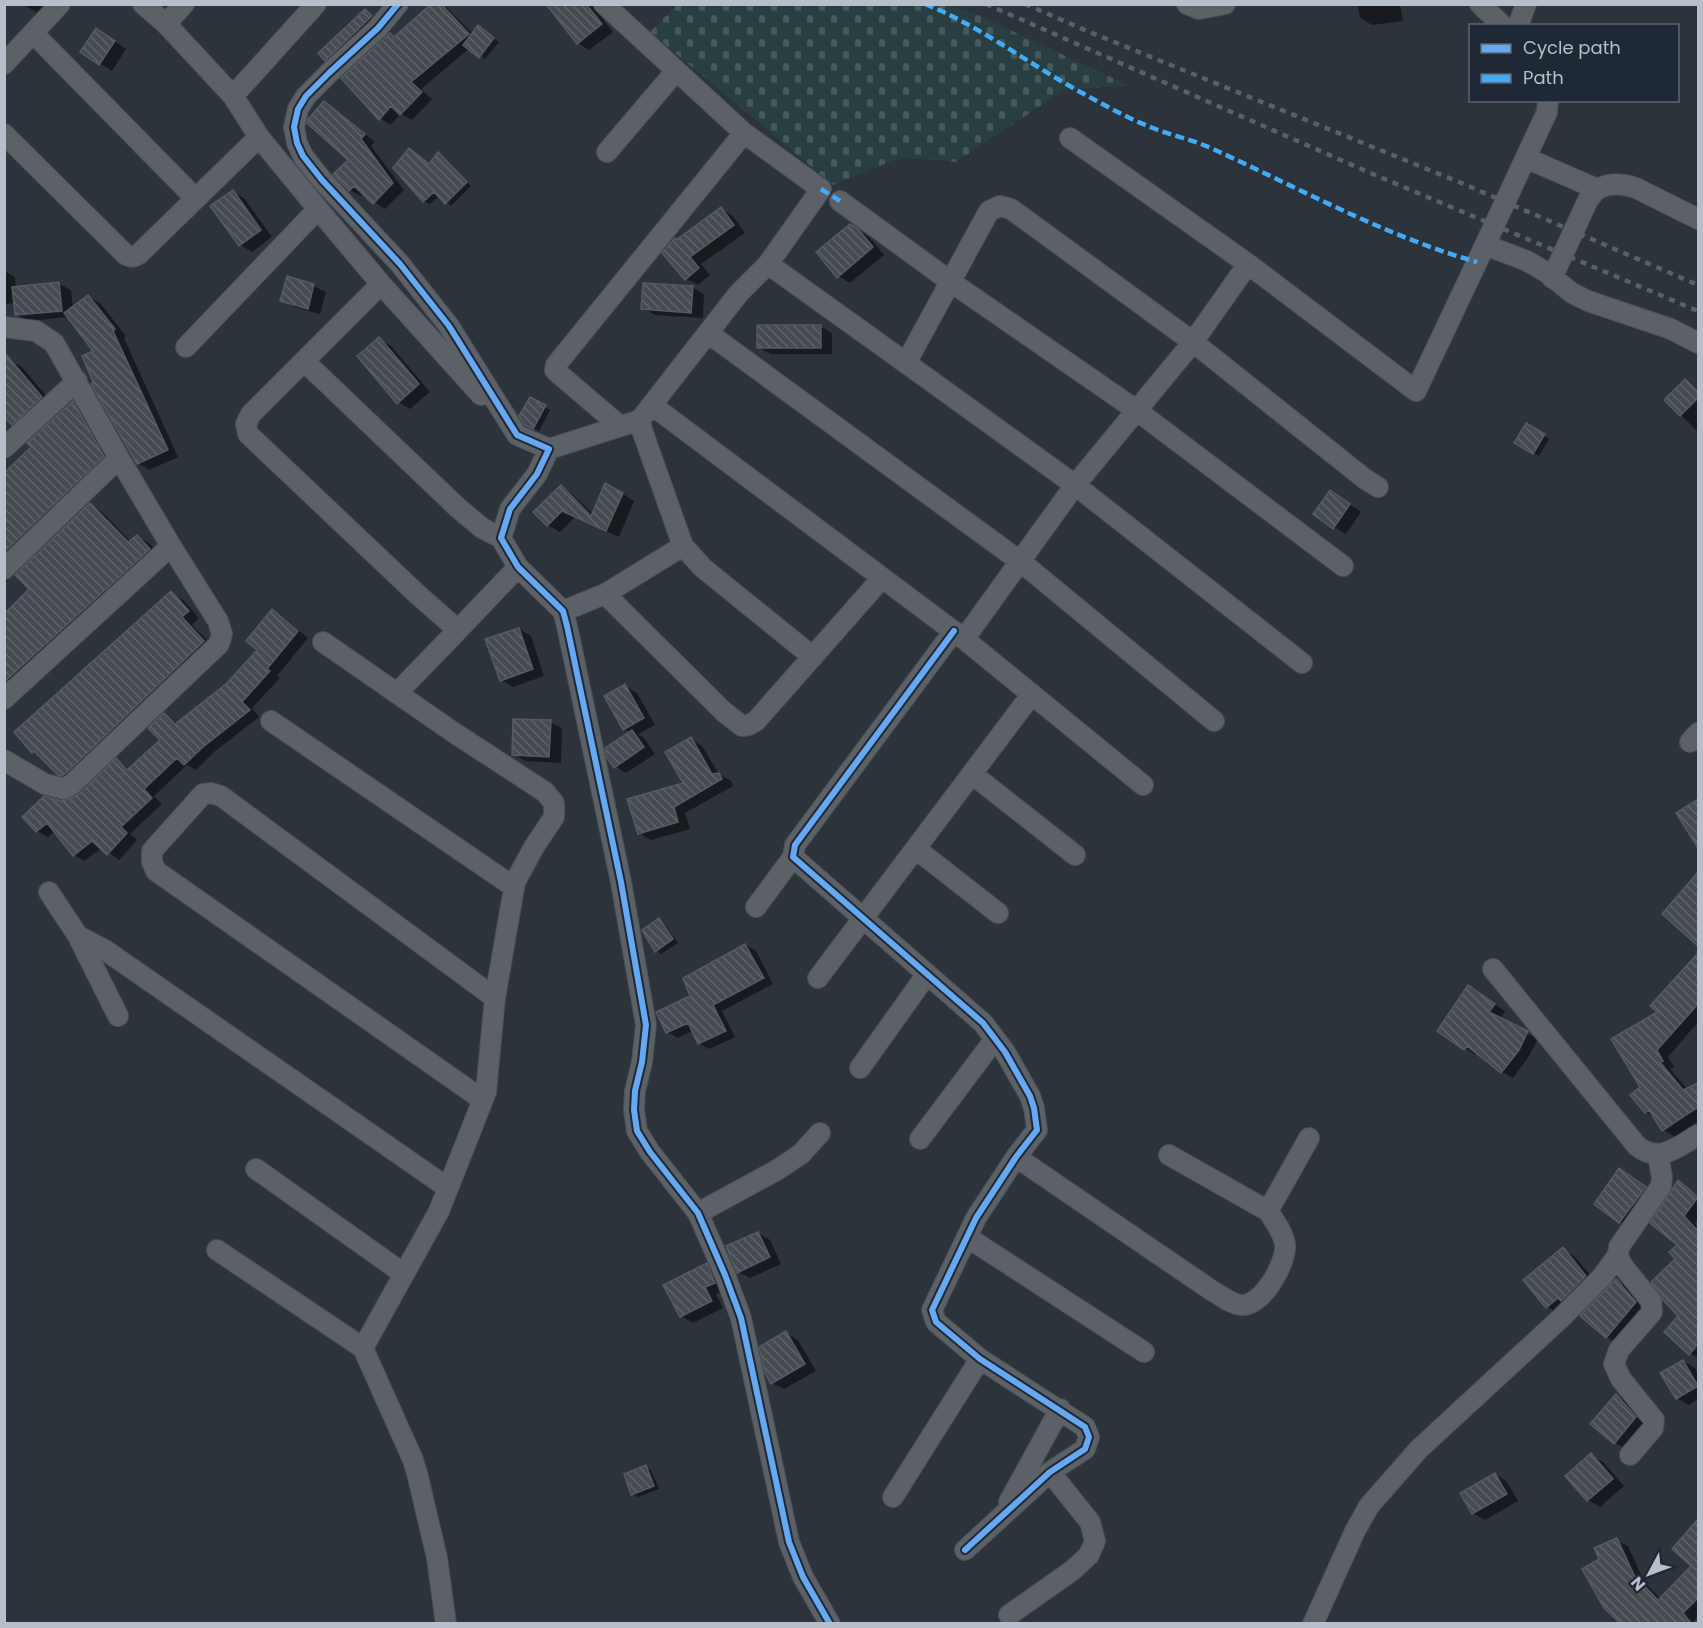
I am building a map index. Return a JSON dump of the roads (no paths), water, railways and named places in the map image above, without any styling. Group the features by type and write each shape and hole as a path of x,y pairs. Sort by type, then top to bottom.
{"street":[{"path":"4,64 60,4"},
{"path":"143,4 166,24 233,96 259,137 318,209 381,284 517,435 549,449 620,426 646,413"},
{"path":"166,24 184,4"},
{"path":"233,96 316,4"},
{"path":"398,4 378,28 306,96 298,109 294,127 297,143 303,156 322,180 400,264 448,326 517,435"},
{"path":"604,4 744,133 821,189 768,264 739,293 646,413 642,430 683,546 704,568 813,657"},
{"path":"1187,4 1199,9 1225,4"},
{"path":"1480,4 1501,24"},
{"path":"1519,24 1526,4"},
{"path":"33,33 195,198"},
{"path":"607,152 676,71"},
{"path":"1070,138 1248,264 1416,391 1534,162 1548,102"},
{"path":"620,426 559,374 555,370 556,365 744,133"},
{"path":"4,134 129,257 139,254 259,137"},
{"path":"1534,162 1598,189"},
{"path":"1552,278 1588,200 1598,189 1625,184 1698,219"},
{"path":"840,201 951,282 1136,410 1343,566"},
{"path":"906,363 989,212 1000,206 1011,208 1192,342 1377,487"},
{"path":"186,347 318,209"},
{"path":"1491,247 1527,261 1588,302 1671,329 1698,343"},
{"path":"768,264 1075,485 1302,663"},
{"path":"756,907 793,857 795,845 959,635 1021,562 1075,485 1192,342 1248,264"},
{"path":"381,284 251,414 246,424 248,434 458,630"},
{"path":"4,327 36,331 54,343 119,458 218,621 222,634 219,644 72,784 64,789 45,784 4,760"},
{"path":"708,333 1021,562 1214,721"},
{"path":"304,361 457,507 482,528 501,538 518,567 563,611 621,882 646,1025 642,1062 635,1091 634,1110 637,1131 650,1152 698,1213 725,1275 741,1318 789,1542 803,1577 830,1623"},
{"path":"4,448 77,381"},
{"path":"646,413 882,578 959,635 1143,785"},
{"path":"501,538 510,509 537,474 549,449"},
{"path":"4,569 119,458"},
{"path":"4,699 171,546"},
{"path":"563,611 604,594 683,546"},
{"path":"397,693 518,567"},
{"path":"604,594 724,712 742,726 756,721 882,578"},
{"path":"323,642 545,792 554,803 554,817 515,882 495,998 486,1092 439,1211 363,1348"},
{"path":"818,978 1032,694"},
{"path":"271,721 514,887"},
{"path":"972,774 1075,855"},
{"path":"483,1100 156,871 152,862 152,851 203,794 212,793 221,796 495,998"},
{"path":"916,849 998,913"},
{"path":"793,857 983,1023 1005,1052 1030,1096 1034,1108 1037,1130 976,1218 932,1310 936,1322 980,1359 1060,1409 1085,1427 1089,1437 1085,1449 1050,1472 965,1550"},
{"path":"49,892 78,936 118,1016"},
{"path":"78,936 105,950 448,1188"},
{"path":"1493,969 1637,1146 1645,1152 1658,1155 1698,1135"},
{"path":"860,1068 927,974"},
{"path":"920,1139 995,1039"},
{"path":"698,1213 777,1170 801,1154 820,1133"},
{"path":"1268,1211 1309,1138"},
{"path":"1016,1158 1211,1290 1239,1305 1248,1304 1257,1299 1275,1277 1283,1259 1285,1244 1278,1226 1268,1211 1168,1155"},
{"path":"1313,1623 1355,1531 1369,1506 1419,1449 1602,1277 1617,1255 1619,1247 1661,1186 1662,1177 1658,1155"},
{"path":"256,1169 404,1274"},
{"path":"967,1237 1144,1352"},
{"path":"217,1250 363,1348 415,1467 437,1558 446,1623"},
{"path":"1617,1255 1622,1265 1651,1301 1652,1312 1619,1350 1614,1364 1621,1379 1653,1420 1653,1428 1630,1455"},
{"path":"893,1497 980,1359"},
{"path":"1001,1517 1060,1409"},
{"path":"1009,1615 1073,1570 1089,1555 1095,1541 1090,1522 1050,1472"}],"railway":[{"path":"986,4 1368,172 1698,311"},
{"path":"1025,4 1459,182 1698,285"}]}
